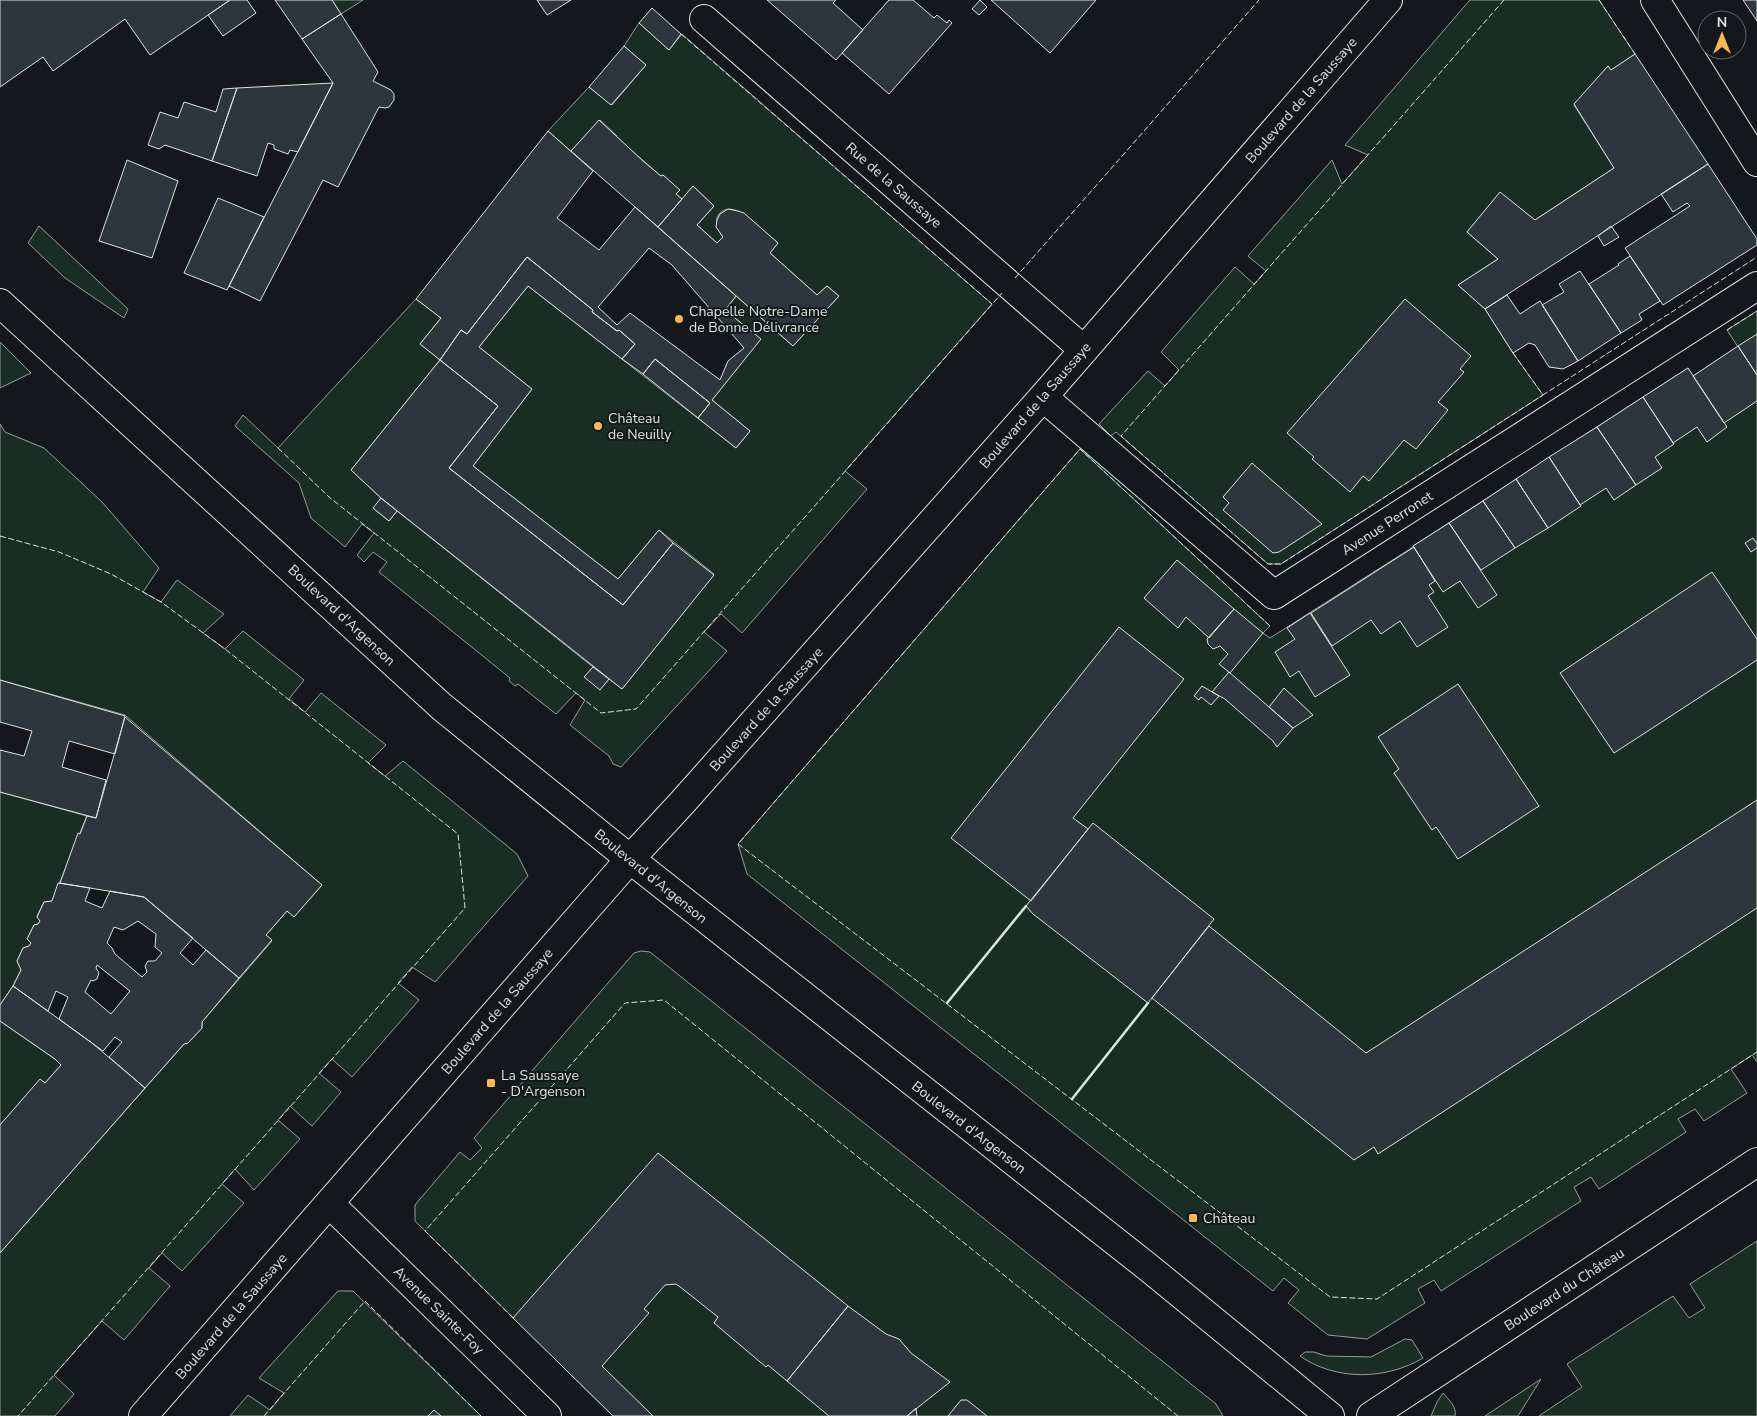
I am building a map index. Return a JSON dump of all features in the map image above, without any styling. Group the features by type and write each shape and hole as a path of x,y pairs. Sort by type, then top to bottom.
{"street":[{"name":"Boulevard de la Saussaye","path":"143,1416 630,859 688,797 1043,397 1388,0"},
{"path":"1655,0 1757,162"},
{"name":"Rue de la Saussaye","path":"704,19 1084,350"},
{"name":"Avenue Perronet","path":"1043,397 1274,595 1757,286"},
{"name":"Boulevard d'Argenson","path":"0,303 442,707 630,859 1149,1268 1330,1416"},
{"name":"Boulevard du Château","path":"1371,1416 1757,1162"},
{"name":"Avenue Sainte-Foy","path":"330,1204 547,1416"}],"green space":[{"path":"332,0 363,0 341,14"},
{"path":"1470,0 1599,0 1635,54 1611,70 1608,66 1574,105 1614,168 1535,220 1500,193 1467,232 1498,259 1458,285 1485,309 1543,395 1281,564 1268,564 1116,432 1111,436 1099,424 1148,371 1165,386 1179,370 1161,352 1235,267 1254,284 1266,271 1248,256 1332,160 1342,184 1368,155 1345,145"},
{"path":"639,23 669,50 682,34 992,304 845,471 867,489 742,633 721,614 704,632 727,651 621,767 613,764 609,756 570,725 585,700 576,693 556,714 518,684 515,686 509,681 510,678 379,572 387,562 373,552 364,562 357,555 374,533 362,524 345,547 311,518 299,483 235,426 243,415 278,448 416,299 441,318 420,344 440,360 351,470 381,498 374,509 389,521 397,511 593,667 585,677 600,689 609,679 622,689 714,574 659,530 618,579 473,466 532,389 479,347 528,286 736,448 750,431 712,400 760,339 725,310 736,296 793,346 839,296 827,286 817,295 770,253 778,243 744,214 729,209 720,213 717,225 723,237 717,243 697,225 714,206 693,186 682,199 676,194 679,190 616,137 600,120 571,151 548,131 589,87 612,105 646,65 624,46"},
{"path":"39,226 128,309 124,318 65,278 28,243"},
{"path":"1757,311 1757,1062 1752,1055 1731,1069 1747,1093 1704,1121 1695,1109 1678,1119 1686,1132 1599,1189 1591,1177 1574,1187 1581,1201 1441,1291 1434,1280 1418,1289 1425,1303 1367,1339 1328,1335 1288,1303 1299,1290 1284,1278 1273,1291 747,874 738,844 1080,449 1270,626 1263,633 1270,638 1688,368 1693,376 1738,347 1727,330"},
{"path":"0,342 31,373 0,388"},
{"path":"0,424 5,432 44,448 102,502 159,568 143,592 161,602 177,580 224,614 203,633 225,649 243,631 304,680 289,699 305,712 321,693 386,745 368,763 385,776 403,761 517,854 528,876 435,982 412,967 398,983 419,1000 352,1077 332,1059 319,1073 341,1092 312,1126 290,1106 278,1120 300,1139 254,1190 235,1169 222,1184 244,1203 182,1271 162,1253 149,1268 170,1286 124,1340 102,1321 54,1375 74,1394 55,1416 0,1416 0,1253 184,1044 188,1043 202,1028 202,1022 272,941 266,935 287,911 294,916 322,885 125,715 0,680"},
{"path":"0,792 87,816 52,901 44,902 37,916 40,921 34,925 27,939 31,943 23,948 17,961 21,970 0,1005"},
{"path":"641,951 650,952 1216,1404 1223,1416 613,1416 415,1221 415,1205 460,1152 470,1160 482,1148 474,1138 634,953"},
{"path":"0,1021 61,1065 45,1083 40,1080 0,1125"},
{"path":"1757,1241 1757,1416 1539,1416 1582,1387 1567,1364 1673,1296 1689,1318 1705,1308 1690,1284"},
{"path":"338,1291 353,1291 481,1416 230,1416 248,1395 270,1410 284,1393 259,1378"},
{"path":"1405,1339 1412,1340 1423,1358 1409,1365 1377,1374 1361,1375 1329,1370 1300,1356 1305,1352 1314,1352 1326,1356 1371,1357"},
{"path":"1541,1379 1518,1416 1485,1416"},
{"path":"1443,1393 1454,1407 1455,1416 1431,1416 1437,1402"}],"building":[{"path":"0,0 230,0 150,55 125,19 53,71 43,57 0,87"},
{"path":"230,0 247,0 256,13 223,36 208,15"},
{"path":"275,0 332,0 341,14 302,39"},
{"path":"537,0 571,0 547,15"},
{"path":"767,0 836,0 833,3 863,30 836,60"},
{"path":"889,0 913,0 934,18 937,15 947,23 949,20 952,23 889,94 842,53"},
{"path":"980,0 987,7 979,15 972,9"},
{"path":"991,0 1096,0 1050,53"},
{"path":"1743,0 1757,0 1757,21"},
{"path":"652,8 681,34 669,50 639,23"},
{"path":"341,14 378,72 373,81 391,90 394,94 394,100 389,107 379,107 338,187 323,180 260,301 229,286 333,83 302,39"},
{"path":"624,46 646,65 611,105 589,87"},
{"path":"1635,54 1708,164 1485,309 1458,285 1498,259 1467,232 1500,192 1535,220 1614,168 1574,104 1608,66 1611,70"},
{"path":"333,83 298,152 290,150 288,154 274,149 274,145 268,143 257,176 212,161 237,88"},
{"path":"237,88 212,161 165,145 159,149 148,145 160,112 178,118 184,102 216,112 223,89"},
{"path":"599,120 643,161 680,190 676,194 682,199 658,227 571,151"},
{"path":"548,131 593,171 557,218 599,250 635,207 736,296 725,310 761,339 712,400 750,431 736,448 698,418 710,403 655,359 643,374 622,359 635,344 619,330 617,331 592,312 593,310 527,257 467,334 461,330 440,360 420,344 441,318 416,299"},
{"path":"127,160 178,181 152,258 99,241"},
{"path":"1708,164 1757,239 1757,245 1663,305 1625,248 1690,206 1687,203 1673,212 1661,194"},
{"path":"693,186 714,206 697,225 717,243 723,237 716,227 720,214 728,209 744,213 778,243 770,253 817,295 827,286 839,296 793,346 658,227"},
{"path":"218,198 264,217 227,290 184,273"},
{"path":"1611,226 1619,237 1604,246 1598,236"},
{"name":"Chapelle Notre-Dame de Bonne Délivrance","path":"649,248 672,265 744,348 728,361 720,380 630,313 617,325 598,307"},
{"path":"1630,256 1660,301 1639,314 1642,320 1621,333 1589,284"},
{"path":"527,257 593,310 592,312 617,331 619,330 635,344 622,359 528,286 479,347 532,389 473,466 618,579 659,530 673,543 623,605 449,468 498,406 440,360 461,330 467,334"},
{"path":"1580,271 1621,333 1578,361 1542,305 1564,292 1559,284"},
{"path":"1507,295 1520,314 1540,301 1578,361 1563,369 1549,367 1535,345 1529,343 1513,353 1485,309"},
{"path":"1405,299 1471,356 1460,369 1464,372 1438,402 1448,410 1416,449 1404,440 1369,481 1363,476 1350,492 1312,459 1314,457 1287,433"},
{"path":"1757,334 1757,375 1738,346"},
{"path":"1738,346 1757,375 1757,401 1724,423 1693,376"},
{"path":"655,359 710,403 698,418 643,374"},
{"path":"440,360 498,406 449,468 623,605 673,543 714,575 622,689 381,498 351,470"},
{"path":"1688,368 1727,427 1707,442 1697,427 1673,443 1643,397"},
{"path":"1643,397 1674,444 1655,457 1662,468 1636,485 1597,427"},
{"path":"1597,427 1636,485 1614,500 1606,488 1580,505 1549,457"},
{"path":"1549,457 1581,506 1548,528 1516,479"},
{"path":"1252,463 1322,524 1279,552 1273,553 1223,510 1229,503 1223,497"},
{"path":"1516,479 1548,528 1515,548 1483,501"},
{"path":"381,498 397,511 389,521 373,508"},
{"path":"1483,501 1515,548 1481,570 1449,523"},
{"path":"1449,523 1497,595 1478,608 1460,581 1443,592 1413,546"},
{"path":"1753,538 1757,548 1751,552 1745,543"},
{"path":"1414,547 1435,581 1429,585 1434,592 1428,596 1448,627 1417,647 1400,621 1381,634 1371,620 1332,646 1311,613"},
{"path":"1177,560 1234,609 1209,638 1186,617 1178,628 1144,598"},
{"path":"1712,572 1757,639 1757,660 1614,753 1560,673"},
{"path":"1234,609 1263,633 1230,673 1219,664 1228,654 1220,646 1213,649 1208,644 1207,639"},
{"path":"1310,613 1350,675 1315,697 1299,671 1290,677 1275,652 1295,639 1287,628"},
{"path":"1119,627 1184,679 1073,818 1088,829 1031,901 951,838"},
{"path":"593,667 609,679 600,690 584,677"},
{"path":"1229,672 1293,728 1277,747 1273,741 1225,699 1212,692"},
{"path":"0,680 125,716 115,754 69,741 62,767 106,780 96,818 0,792 0,750 24,756 32,731 0,722"},
{"path":"1458,684 1539,806 1458,859 1436,827 1432,830 1394,773 1399,769 1378,737"},
{"path":"1202,686 1219,696 1211,705 1201,697 1199,700 1194,696"},
{"path":"1284,688 1313,715 1293,728 1269,707"},
{"path":"125,717 322,885 294,917 287,911 266,935 272,940 239,978 144,897 60,883 78,833 80,834 87,816 96,818"},
{"path":"1757,800 1757,908 1378,1154 1374,1147 1354,1160 1152,998 1209,926 1366,1053"},
{"path":"1093,823 1214,919 1148,1003 1033,914 1026,906"},
{"path":"58,883 90,888 85,901 102,908 110,891 144,897 193,938 180,953 193,965 206,950 239,978 202,1022 202,1028 188,1043 184,1044 145,1088 109,1057 122,1042 115,1037 103,1051 59,1019 68,997 56,991 48,1011 13,986 21,970 17,961 23,948 31,943 27,939 34,925 40,921 37,917 44,902 52,901","holes":["138,921 156,934 155,947 162,953 155,961 148,961 145,966 147,972 142,977 115,954 107,943 114,927 123,930","97,965 130,991 111,1014 85,992 91,980 97,979 99,973 96,968"]},
{"path":"13,986 92,1043 145,1088 0,1253 0,1125 40,1079 45,1083 61,1065 0,1021 0,1005"},
{"path":"658,1153 848,1306 787,1381 768,1365 766,1367 714,1323 718,1317 679,1286 676,1284 665,1285 644,1309 649,1313 602,1366 653,1416 613,1416 513,1318"},
{"path":"848,1306 886,1334 899,1339 911,1353 950,1382 907,1416 829,1416 787,1381"},
{"path":"961,1400 967,1400 987,1416 948,1416"},
{"path":"916,1408 917,1416 907,1416"},
{"path":"434,1410 441,1416 428,1416"}],"fence":[{"path":"1015,278 1259,0"},
{"path":"1504,0 1121,436 1268,564 1281,564 1543,395"},
{"path":"1599,0 1635,54"},
{"path":"681,34 992,304"},
{"path":"1513,353 1543,395 1757,257"},
{"path":"278,448 329,497 601,713 636,709 1002,293"},
{"path":"1727,330 1757,311"},
{"path":"1270,626 1080,449 738,844 1330,1297 1377,1299 1757,1052"},
{"path":"0,536 59,552 111,574 161,602 225,649 458,834 465,908 18,1416"},
{"path":"513,1318 425,1231 625,1003 664,1000 1178,1416"},
{"path":"264,1416 365,1301 481,1416"}],"wall":[{"path":"947,1003 1026,906"},
{"path":"1072,1099 1148,1003"}],"place":[{"name":"Chapelle Notre-Dame de Bonne Délivrance","path":"679,319"},
{"name":"Château de Neuilly","path":"598,426"},
{"name":"La Saussaye - D'Argenson","path":"491,1083"},
{"name":"Château","path":"1193,1218"}]}
